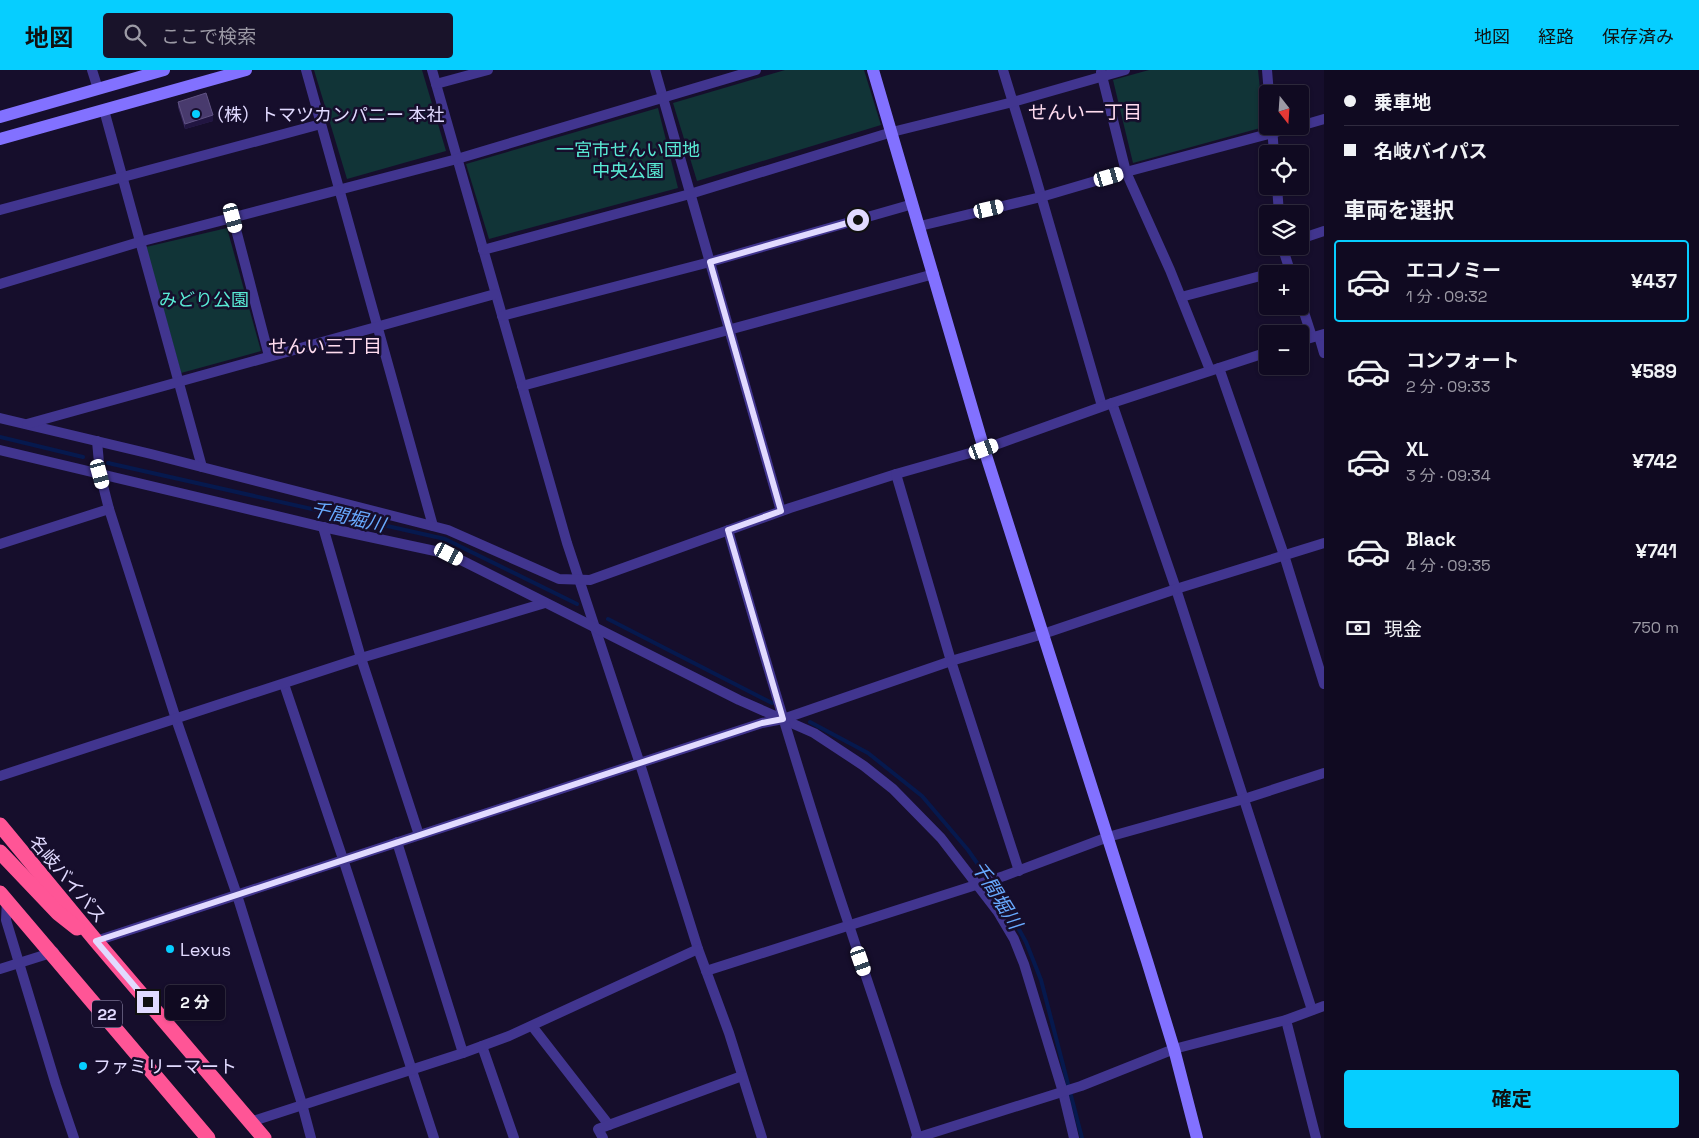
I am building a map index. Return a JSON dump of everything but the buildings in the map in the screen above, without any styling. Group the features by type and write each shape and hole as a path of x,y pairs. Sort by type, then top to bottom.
{"highway":[{"name":"名岐バイパス","path":"0,825 264,1138"},
{"path":"0,852 58,913 96,941"},
{"path":"2,894 209,1137"},
{"name":"22","path":"2,894 54,952 209,1137"}],"street":[{"path":"92,70 98,89"},
{"path":"0,117 164,70"},
{"path":"0,138 246,70"},
{"path":"306,70 433,526"},
{"path":"432,70 567,544 640,764 698,949 729,1033 762,1138"},
{"path":"436,84 488,70"},
{"path":"655,70 781,511"},
{"path":"0,284 139,242 340,191 457,158 756,70"},
{"path":"873,70 984,449 1174,1049 1196,1138"},
{"path":"1003,70 1107,404 1176,589 1312,1010"},
{"path":"483,250 690,194 892,132 1013,102 1101,73 1125,70"},
{"path":"1267,70 1268,85"},
{"path":"1101,73 1126,172 1215,369 1284,555 1324,684"},
{"path":"104,110 202,467"},
{"path":"1309,123 1324,118"},
{"path":"0,210 321,124"},
{"path":"920,226 1042,197 1259,134"},
{"path":"502,316 710,262 913,204"},
{"path":"233,218 269,356"},
{"path":"1309,236 1324,231"},
{"path":"522,386 934,274"},
{"path":"1181,297 1259,276"},
{"path":"26,424 496,294"},
{"path":"1308,315 1324,352"},
{"path":"0,418 448,530 560,579 590,580 781,511 896,474 984,449 1107,404 1259,355"},
{"path":"97,441 100,474 109,509 176,719 237,895 311,1138"},
{"path":"0,450 323,527 449,554 739,700 814,734 864,766 893,789 941,838 980,884 1014,939 1024,964 1064,1091 1074,1138"},
{"path":"896,474 951,661 1019,871"},
{"path":"0,544 109,509"},
{"path":"323,527 361,658 419,835"},
{"path":"728,530 783,719 896,1066 917,1138 1081,1086 1174,1049 1286,1020 1324,1006"},
{"path":"96,941 762,723 783,719 951,661 1043,634 1176,589 1324,543"},
{"path":"0,776 361,658 545,603"},
{"path":"284,684 344,859 434,1138"},
{"path":"706,971 980,884 1108,838 1244,800 1324,773"},
{"path":"397,842 463,1053"},
{"path":"2,894 6,920 74,1138"},
{"path":"250,1122 482,1046 532,1026 698,949"},
{"path":"0,970 54,952"},
{"path":"1286,1020 1316,1138"},
{"path":"532,1026 609,1125"},
{"path":"482,1046 514,1138"},
{"path":"603,1138 598,1129 742,1076"}],"green space":[{"path":"314,70 422,70 446,151 347,179"},
{"path":"785,70 864,70 881,125 697,181 673,103"},
{"path":"1149,70 1258,70 1259,128 1133,163 1113,80"},
{"name":"一宮市せんい団地 中央公園","path":"658,108 678,188 489,239 466,164"},
{"name":"みどり公園","path":"227,228 261,351 181,373 146,247"}],"waterway":[{"name":"千間堀川","path":"0,437 83,457"},
{"name":"千間堀川","path":"108,463 445,539 577,604"},
{"name":"千間堀川","path":"608,619 772,703"},
{"name":"千間堀川","path":"810,722 868,753 922,796 968,850 1002,899 1026,942 1041,980 1082,1138"}],"place":[{"name":"（株）トマツカンパニー 本社","path":"196,114"},
{"name":"Lexus","path":"170,949"},
{"name":"ファミリーマート","path":"83,1066"}],"district":[{"name":"せんい一丁目","path":"1085,112"},
{"name":"せんい三丁目","path":"325,346"}],"route":[{"path":"148,1002 96,941 762,723 783,719 728,530 781,511 710,262 858,220"}]}
